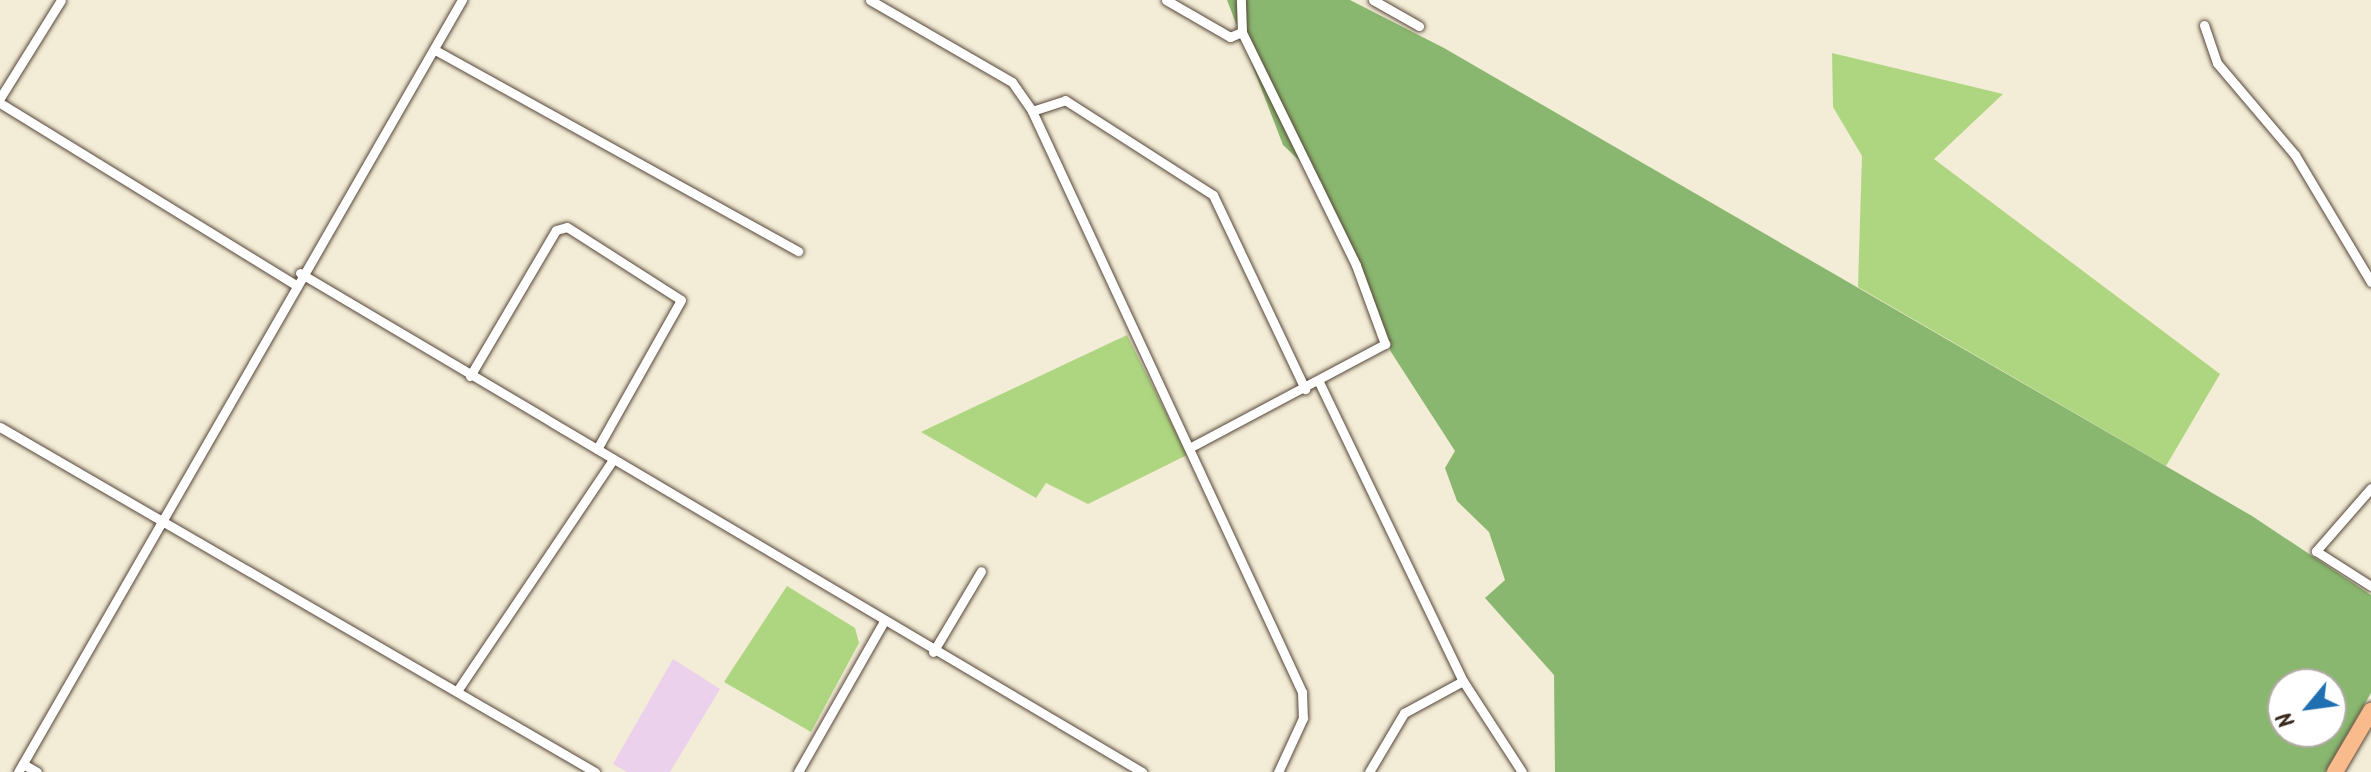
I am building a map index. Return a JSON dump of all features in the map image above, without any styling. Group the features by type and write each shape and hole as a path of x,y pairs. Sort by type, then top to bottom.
{"highway":[{"path":"2335,772 2366,731 2371,711"}],"street":[{"path":"61,0 0,100 294,284"},
{"path":"37,772 21,768 300,273 437,51 462,0"},
{"path":"870,0 887,4 1012,82 1032,111 1191,447 1302,692 1303,718 1278,772"},
{"path":"1166,0 1230,37 1242,32"},
{"path":"1191,447 1319,382 1385,344 1356,265 1242,32 1241,0"},
{"path":"1373,0 1419,26"},
{"path":"2204,25 2217,63 2295,155 2371,282"},
{"path":"437,51 798,251"},
{"path":"1032,111 1065,100 1213,195 1305,389"},
{"path":"470,376 556,230 567,227 681,300 597,449"},
{"path":"300,273 883,623 1142,772"},
{"path":"1319,382 1463,681 1522,772"},
{"path":"0,427 595,772"},
{"path":"457,691 612,461"},
{"path":"2371,488 2316,551 2371,586"},
{"path":"933,652 981,571"},
{"path":"798,772 883,623"},
{"path":"1369,772 1404,713 1463,681"}],"shaded area":[{"path":"673,659 720,689 670,772 627,772 613,764"}],"green space":[{"path":"1227,0 1350,0 1444,48 2252,516 2371,595 2371,693 2347,734 2347,668 2267,668 2267,748 2339,748 2325,772 1555,772 1554,675 1485,598 1505,580 1489,532 1457,501 1445,468 1455,451 1391,352 1321,181 1283,145"},
{"path":"1832,53 2003,94 1934,159 2220,374 2166,466 1858,287 1862,156 1833,107"},
{"path":"1127,335 1187,455 1088,504 1046,483 1036,498 921,432"},
{"path":"787,586 855,628 859,643 811,732 724,682"}]}
